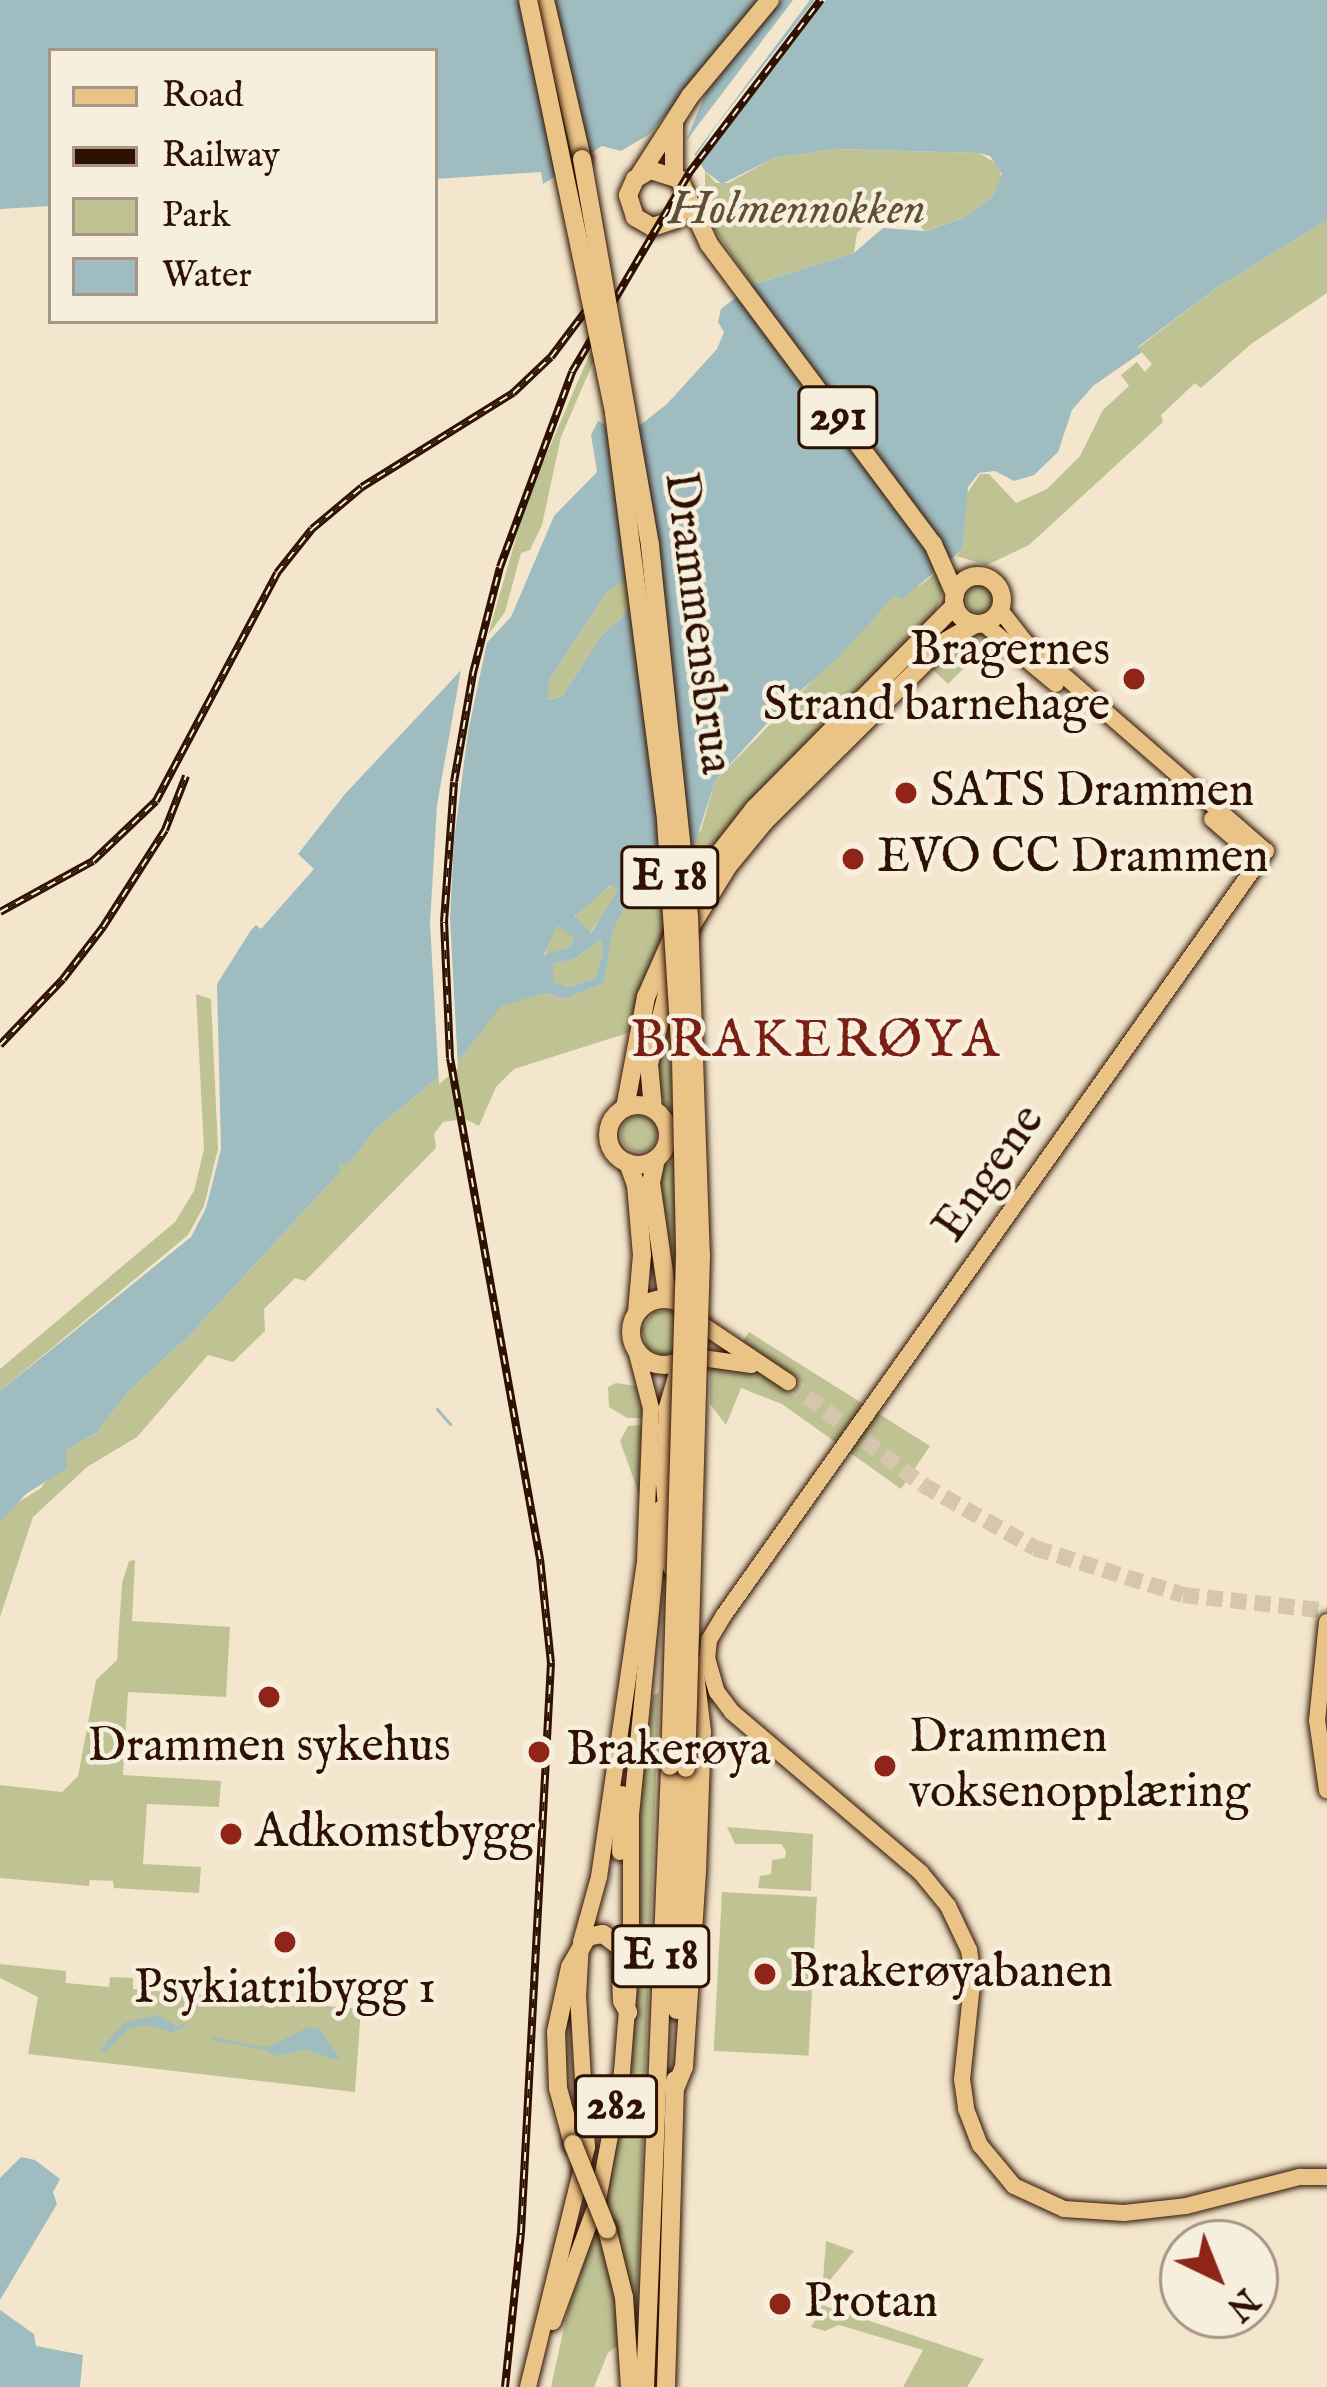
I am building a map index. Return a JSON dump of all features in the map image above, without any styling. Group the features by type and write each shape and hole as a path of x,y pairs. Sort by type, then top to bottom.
{"highway":[{"name":"Drammensbrua","path":"528,0 611,392 645,624 666,820 685,1233 678,1767"},
{"name":"Drammensbrua","path":"544,0 630,409 664,648 685,857 701,1232 678,1767"},
{"name":"291","path":"770,0 674,122 664,152 709,244 948,562 999,588 1000,610"},
{"path":"639,176 664,152"},
{"path":"639,176 657,169 674,175"},
{"name":"291","path":"639,176 629,189 632,212 652,227 671,224 709,244"},
{"path":"671,224 686,200"},
{"name":"291","path":"948,562 962,617 979,624"},
{"path":"637,1312 647,1303 668,1299 683,1305 695,1320 696,1339 684,1358 657,1365 635,1350 630,1332 637,1312 642,1255 636,1185 628,1163 612,1149 609,1134 626,1108 646,997 697,882 754,809 955,599 966,579 978,576"},
{"path":"668,1299 651,1183 668,1133 653,1109 649,1064 660,1006 687,934 710,891 794,792 946,640 1000,610"},
{"path":"626,1108 653,1109"},
{"path":"628,1163 656,1159"},
{"name":"E 18","path":"664,1472 668,1544 689,1635 702,1732 692,1971 684,2067 675,2089"},
{"name":"E 18","path":"666,2387 678,1767"},
{"name":"E 18","path":"645,2387 678,1767"},
{"name":"E 18","path":"628,2012 622,2001 620,1947 603,1934 581,1942 563,1990 555,2045 558,2088 573,2144 607,2229 624,2296 629,2387"}],"main road":[{"path":"1000,610 1024,641 1263,856"},
{"path":"979,624 1263,856"},
{"name":"Engene","path":"1263,856 713,1630 707,1658 713,1682 741,1720 921,1873 952,1912 971,1960 962,2079 968,2118 988,2158 1016,2187 1064,2209 1124,2213 1186,2206 1300,2177 1327,2177"},
{"path":"684,1358 742,1361 788,1382 695,1320"},
{"name":"E 18","path":"581,1942 599,1877 646,1542 651,1408 635,1350"},
{"name":"E 18","path":"664,1472 667,1407 684,1358"},
{"name":"282","path":"530,2387 598,2200 628,2012 631,1815 664,1472"},
{"path":"1327,1622 1318,1720 1327,1790"},
{"name":"282","path":"630,1898 622,1884 618,1830 624,1770 615,1760 626,1752 641,1712"},
{"name":"282","path":"530,2387 587,2147 578,2010 581,1942"}],"green space":[{"name":"Holmennokken","path":"835,149 979,153 999,165 1002,182 993,196 964,218 925,231 910,216 875,216 857,233 854,253 752,285 705,215 705,171 716,183 728,183 774,158"},
{"path":"1327,220 1327,293 1251,344 1201,388 1195,383 1161,415 1163,422 1029,545 987,565 956,556 962,550 966,495 980,474 989,474 1016,503 1047,489 1080,456 1103,410 1129,386 1121,375 1137,362 1145,372 1152,364 1138,348 1215,289"},
{"path":"590,353 595,358 561,437 542,525 530,550 521,553 505,612 488,635 527,500"},
{"path":"940,570 942,593 933,618 696,874 663,933 631,1032 514,1069 496,1087 479,1126 465,1119 443,1122 434,1134 436,1148 305,1281 295,1278 264,1309 265,1331 233,1362 208,1355 137,1437 87,1467 33,1517 0,1617 0,1522 14,1505 41,1488 66,1450 96,1433 130,1390 190,1335 329,1184 338,1161 345,1166 376,1129 461,1058 501,1005 545,993 565,999 604,983 611,932 629,895 637,883 670,867 701,830 715,781 896,594 919,586"},
{"path":"621,581 627,583 630,603 622,617 602,635 562,696 547,700 549,680 607,592"},
{"path":"979,586 992,599 979,612 966,599"},
{"path":"975,634 986,635 1012,657 1015,669 983,649 948,684 930,667 950,646"},
{"path":"612,885 619,891 590,933 576,921 576,912"},
{"path":"553,927 566,927 574,938 569,947 545,956"},
{"path":"600,940 603,951 595,978 568,987 553,981 553,964 575,959"},
{"path":"196,994 211,999 218,1149 204,1206 188,1235 0,1391 0,1369 175,1222 194,1191 204,1149"},
{"path":"668,1003 673,1117 653,1080"},
{"path":"639,1116 652,1121 657,1134 652,1147 639,1152 626,1147 621,1134 626,1121"},
{"path":"674,1161 675,1263 667,1262 658,1178 663,1166"},
{"path":"654,1312 676,1314 675,1352 661,1355 648,1349 641,1329"},
{"path":"749,1332 930,1446 901,1489 782,1404 741,1388 726,1425 710,1404 710,1362 793,1376 741,1344"},
{"path":"616,1383 636,1386 644,1418 627,1418 609,1407 608,1387"},
{"path":"644,1425 643,1493 639,1494 620,1441 628,1426"},
{"path":"135,1560 132,1621 230,1627 226,1697 128,1692 123,1775 221,1781 219,1807 147,1804 143,1864 201,1867 199,1893 114,1888 113,1881 90,1880 89,1886 0,1878 0,1785 62,1792 78,1776 96,1680 117,1660 122,1583 129,1561"},
{"path":"659,1693 636,2331 608,2353 594,2387 551,2387 568,2309 605,2201 640,1782 653,1695"},
{"path":"727,1827 813,1834 811,1891 758,1888 760,1876 771,1874 772,1860 785,1858 786,1851 781,1844 735,1844"},
{"name":"Brakerøyabanen","path":"722,1892 817,1897 809,2056 714,2051"},
{"path":"0,1964 66,1971 66,1983 109,1987 110,1977 133,1978 133,1989 361,2009 355,2092 28,2054 38,1997 0,1978"},
{"path":"826,2241 854,2251 830,2280 825,2306 984,2359 967,2387 903,2387 923,2350 839,2325 825,2331 811,2327 821,2311 808,2306 816,2279 823,2280"}],"water":[{"path":"0,0 1327,0 1327,220 1215,289 1138,347 1142,352 1093,386 1072,410 1058,452 1034,475 1014,481 995,471 979,473 968,487 962,550 902,599 895,595 837,659 781,708 715,781 694,847 637,883 612,932 604,983 565,999 545,993 501,1006 461,1058 376,1129 345,1167 338,1161 341,1170 329,1184 190,1335 130,1390 96,1433 66,1450 67,1468 26,1494 0,1522 0,1391 191,1237 206,1208 221,1149 217,984 251,930 256,925 261,929 314,869 298,854 345,794 511,617 554,516 597,472 591,435 598,421 611,428 639,426 667,404 717,349 724,332 718,322 721,309 752,285 854,253 883,228 926,231 964,218 993,196 1002,174 990,156 979,153 835,149 774,158 722,184 705,171 682,135 660,128 621,151 602,146 543,184 541,172 438,179 438,48 48,48 48,206 0,209","holes":["627,583 630,603 622,617 602,635 562,696 548,700 549,680 607,592","611,885 618,890 591,933 575,916","557,926 574,938 569,947 544,955","600,940 603,951 595,978 568,987 553,981 553,964 575,959"]},
{"path":"158,2015 175,2025 174,2033 148,2025 130,2028 105,2052 100,2049 126,2022"},
{"path":"309,2027 320,2030 339,2057 336,2060 305,2049 276,2056 264,2049"},
{"path":"21,2157 35,2160 60,2179 53,2192 57,2204 0,2300 0,2178"},
{"path":"0,2310 34,2334 36,2346 83,2355 80,2387 0,2387"}],"pier":[{"path":"761,0 782,0 706,92 686,141 793,0 810,0 690,160 678,140 660,134 643,142"},
{"path":"815,0 826,0 696,169 692,162 716,126"},
{"path":"490,628 468,732 454,841 450,918 458,1068 439,1084 430,923 437,805 463,658"}],"waterway":[{"path":"437,1409 450,1424"},
{"path":"175,2029 184,2024"},
{"path":"213,2038 268,2049"}],"tunnel":[{"path":"788,1382 923,1485 1035,1548 1183,1595 1327,1611"}],"railway":[{"path":"505,2387 521,2233 551,1663 540,1559 450,1058 444,922 454,782 473,673 500,567 572,372 689,173 821,0"},
{"path":"0,912 93,861 156,801 277,573 312,529 362,487 513,393 551,357 594,300"},
{"path":"0,1045 63,979 103,927 165,830 186,776"}],"place":[{"name":"Bragernes Strand barnehage","path":"1134,679"},
{"name":"SATS Drammen","path":"906,793"},
{"name":"EVO CC Drammen","path":"853,859"},
{"name":"Drammen sykehus","path":"269,1697"},
{"name":"Brakerøya","path":"539,1752"},
{"name":"Drammen voksenopplæring","path":"885,1766"},
{"name":"Adkomstbygg","path":"231,1834"},
{"name":"Psykiatribygg 1","path":"285,1942"},
{"name":"Brakerøyabanen","path":"765,1974"},
{"name":"Protan","path":"780,2304"}],"district":[{"name":"BRAKERØYA","path":"816,1042"}]}
